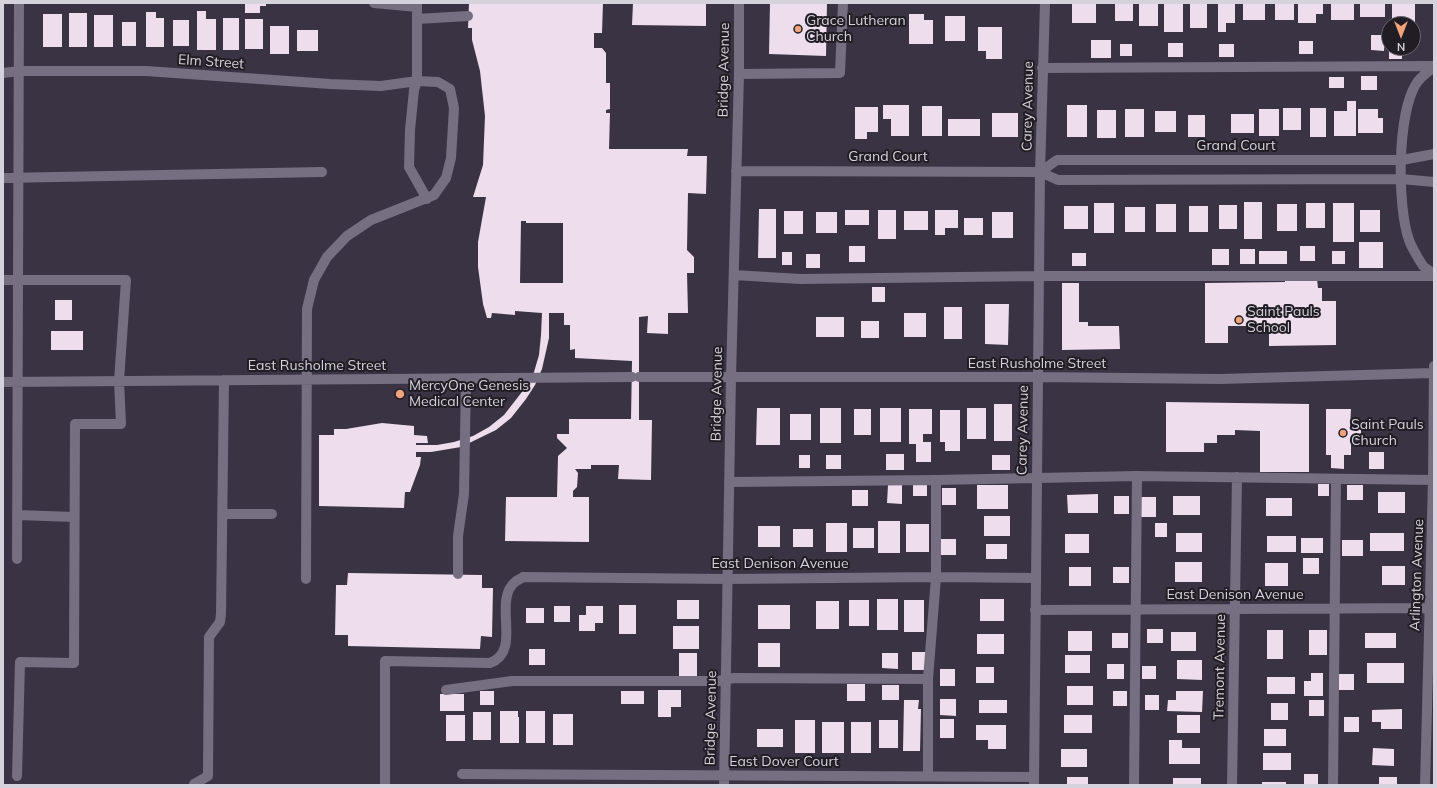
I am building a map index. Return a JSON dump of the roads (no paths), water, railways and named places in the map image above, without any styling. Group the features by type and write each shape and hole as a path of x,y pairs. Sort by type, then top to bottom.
{"street":[{"path":"17,559 19,3"},
{"path":"306,579 307,309 314,280 327,258 347,236 372,220 427,198 409,167 410,130 414,90 417,81 417,5 374,3"},
{"name":"Bridge Avenue","path":"724,780 731,377 739,74 739,3"},
{"path":"739,74 840,73 843,3"},
{"name":"Carey Avenue","path":"1034,781 1036,478 1039,377 1040,172 1044,3"},
{"path":"417,19 468,16"},
{"path":"1042,68 1434,66"},
{"path":"1434,66 1416,83 1407,106 1403,126 1401,179 1404,213 1409,241 1424,266 1434,275"},
{"name":"Elm Street","path":"3,73 146,72 381,86 417,81 438,82 450,89 454,108 451,158 446,178 434,196 427,198"},
{"name":"Grand Court","path":"1040,172 1057,160 1402,160 1434,154"},
{"name":"Grand Court","path":"736,171 1040,172 1058,180 1401,179 1434,182"},
{"path":"3,178 322,172"},
{"path":"734,275 800,279 1040,276 1434,275"},
{"path":"3,280 126,280 119,381 121,424 75,424 74,663 20,662 17,776"},
{"name":"Arlington Avenue","path":"1425,785 1432,608 1434,366"},
{"name":"East Rusholme Street","path":"3,382 635,377 1039,377 1220,379 1434,373"},
{"path":"458,574 458,536 464,494 466,379"},
{"path":"194,784 208,776 209,637 220,622 221,614 224,380"},
{"path":"729,482 1137,476 1433,480"},
{"path":"1134,785 1137,476"},
{"name":"Tremont Avenue","path":"1232,785 1237,477"},
{"path":"1333,785 1336,608 1336,479"},
{"path":"928,776 928,679 936,577 936,480"},
{"path":"222,514 272,514"},
{"path":"17,515 74,517"},
{"name":"East Denison Avenue","path":"385,785 385,661 490,663 496,661 502,655 505,646 506,596 514,582 523,577 728,579 936,577 1036,578"},
{"name":"East Denison Avenue","path":"1035,610 1432,608"},
{"path":"446,690 512,681 718,681 734,678 928,679"},
{"name":"East Dover Court","path":"462,774 724,780 928,776 1034,781"}],"place":[{"name":"Grace Lutheran Church","path":"798,29"},
{"name":"Saint Pauls School","path":"1239,320"},
{"name":"MercyOne Genesis Medical Center","path":"400,394"},
{"name":"Saint Pauls Church","path":"1343,433"}]}
